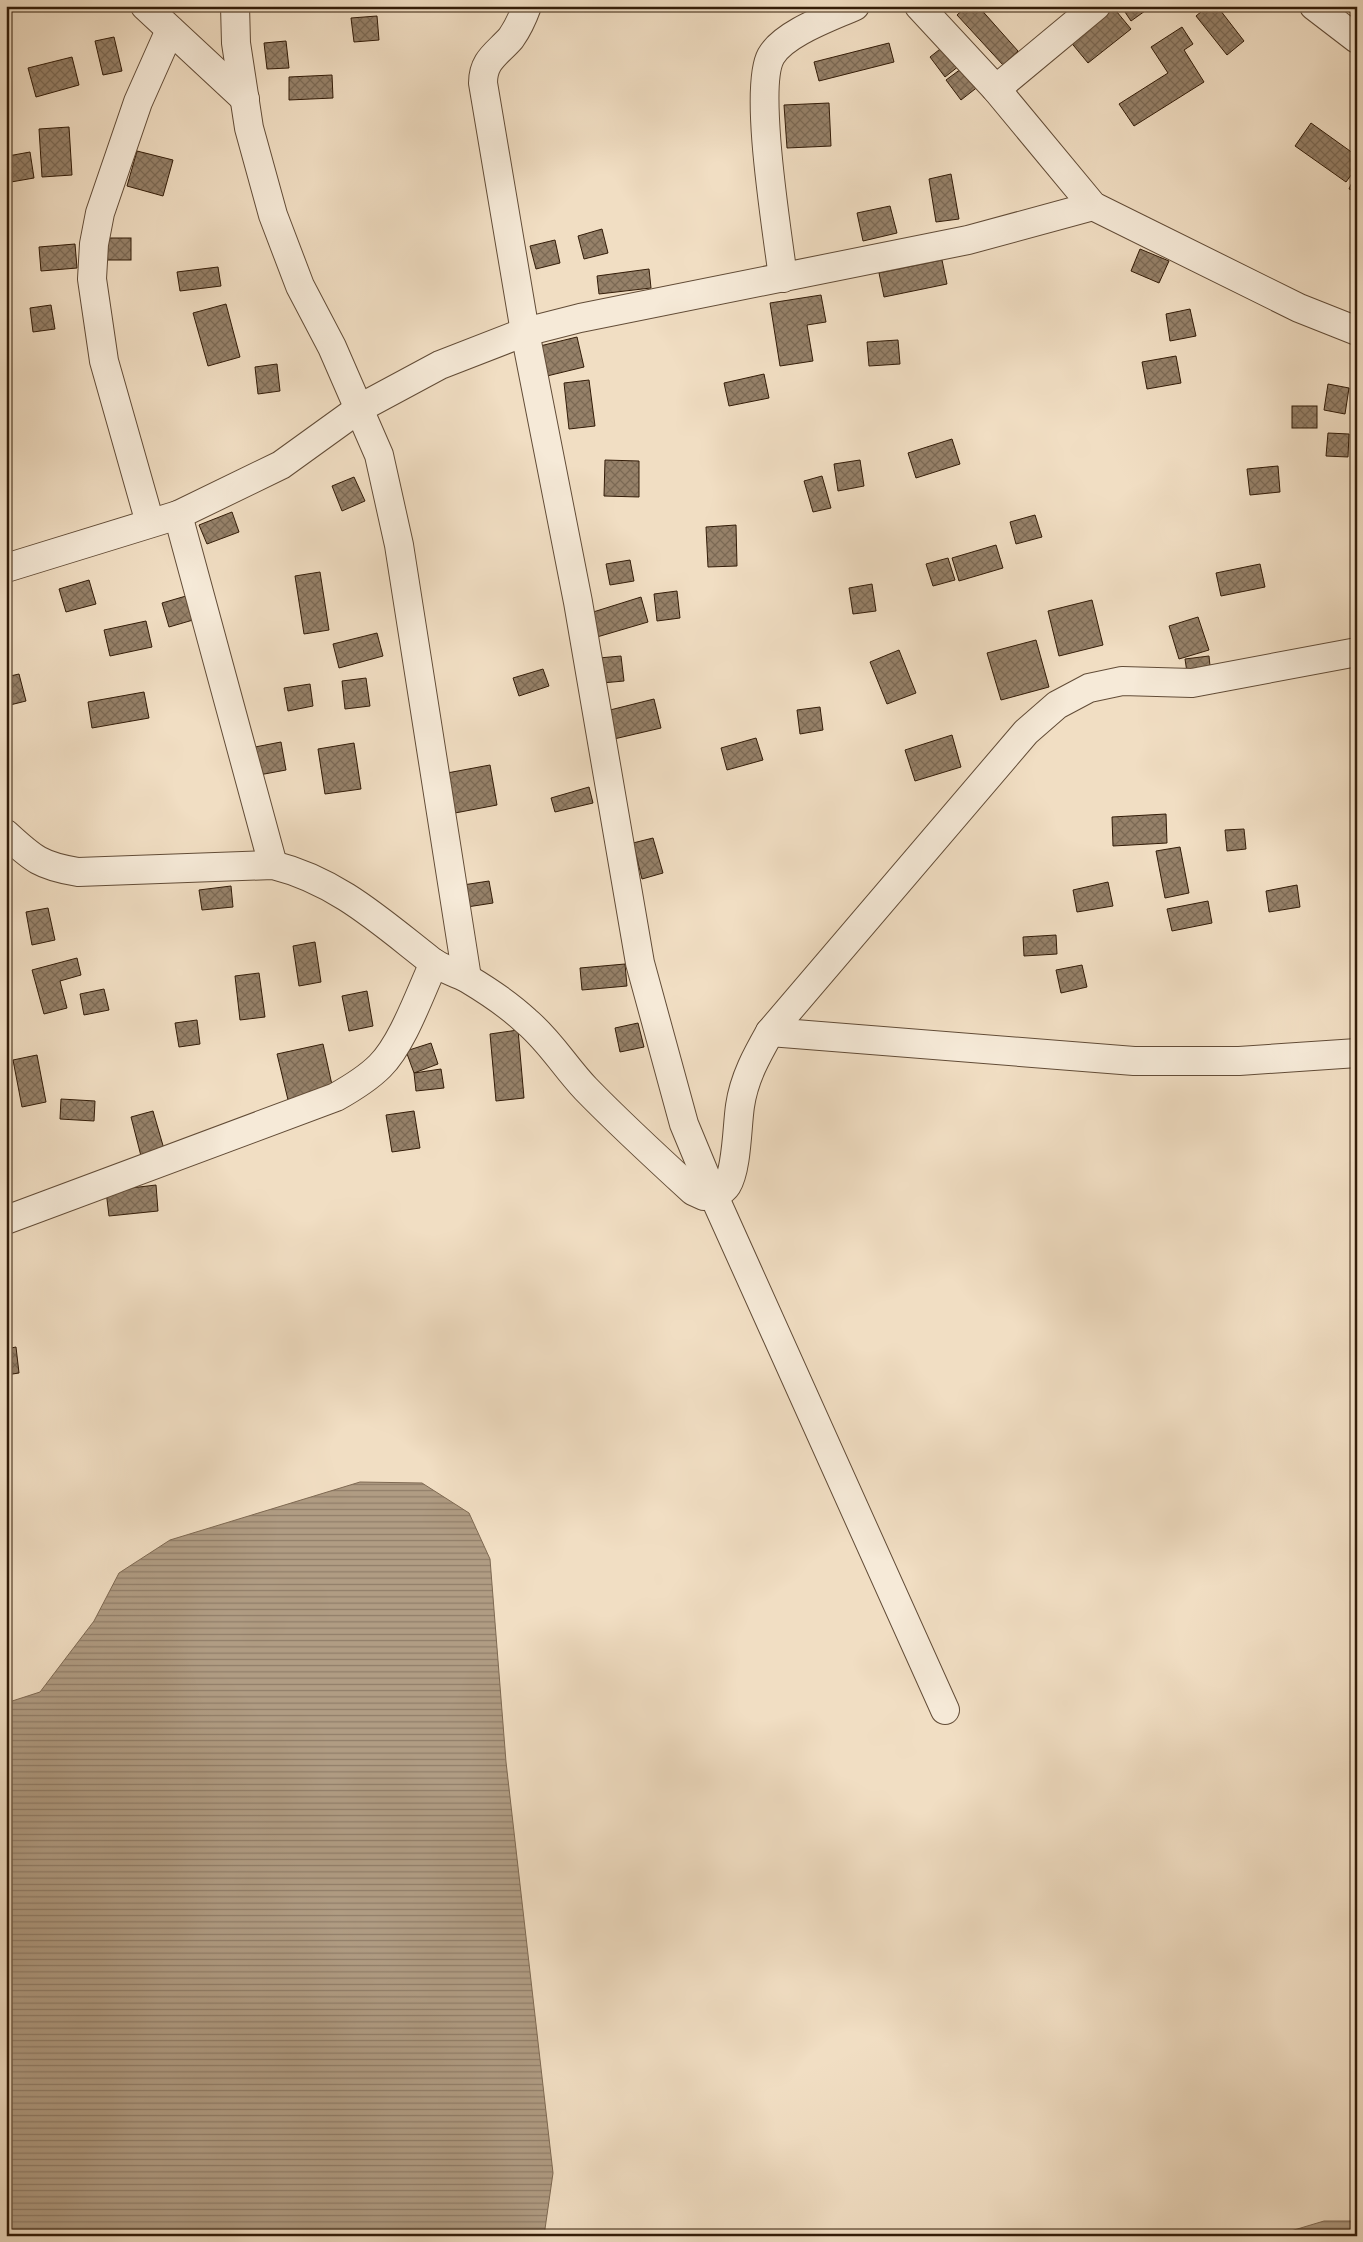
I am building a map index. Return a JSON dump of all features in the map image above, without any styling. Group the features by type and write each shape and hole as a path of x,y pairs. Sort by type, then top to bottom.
{"street":[{"path":"145,6 244,99"},
{"path":"235,6 236,43 251,138 273,214 300,286 332,347 379,455 399,545 467,978"},
{"path":"528,6 510,38 489,61 483,71 483,84 525,332 578,602 640,964 684,1124 713,1194 945,1710"},
{"path":"783,278 764,117 764,82 771,56 796,33 854,6"},
{"path":"920,6 996,89 1093,206 1299,308 1357,331"},
{"path":"996,89 1096,6"},
{"path":"1314,6 1357,40"},
{"path":"150,523 104,361 92,279 94,244 100,213 138,102 170,30"},
{"path":"6,568 178,515 282,465 360,408 440,365 525,332 580,318 968,240 1093,206"},
{"path":"178,515 273,865"},
{"path":"6,834 27,854 51,868 78,872 273,865 298,871 346,895 434,963 467,978 526,1021 555,1049 591,1094 640,1143 694,1191 704,1196 722,1191 729,1179 740,1104 747,1076 770,1032 1026,732 1057,705 1089,688 1122,681 1192,682 1357,652"},
{"path":"6,1220 336,1097 362,1082 381,1065 394,1048 434,963"},
{"path":"770,1032 1134,1061 1239,1061 1357,1053"}],"shaded area":[{"path":"360,1482 422,1483 469,1513 490,1559 506,1762 553,2173 544,2236 6,2236 6,1703 40,1692 94,1621 119,1573 170,1540"},
{"path":"1324,2221 1357,2221 1357,2236 1274,2236"}],"building":[{"path":"967,6 978,6 1018,51 1003,65 957,15"},
{"path":"1112,6 1131,29 1088,63 1069,40"},
{"path":"1121,6 1152,6 1131,21"},
{"path":"1208,6 1217,6 1244,41 1227,55 1196,16"},
{"path":"377,16 379,40 354,42 351,18"},
{"path":"1182,27 1193,44 1184,50 1204,82 1134,126 1119,104 1168,73 1151,47"},
{"path":"114,37 122,71 103,75 95,41"},
{"path":"286,41 289,68 267,69 264,43"},
{"path":"949,42 964,62 945,77 930,57"},
{"path":"889,43 894,62 819,81 814,62"},
{"path":"72,57 79,85 36,97 28,68"},
{"path":"969,63 984,82 961,100 946,80"},
{"path":"332,75 333,98 289,100 289,77"},
{"path":"829,103 831,146 787,148 784,105"},
{"path":"1311,123 1357,156 1357,167 1346,182 1295,146"},
{"path":"69,127 72,175 42,177 39,129"},
{"path":"137,151 173,160 163,196 127,186"},
{"path":"30,152 34,178 11,182 8,156"},
{"path":"1357,171 1357,192 1349,189"},
{"path":"951,174 959,219 936,222 929,179"},
{"path":"890,206 897,233 863,241 857,213"},
{"path":"602,229 608,253 584,259 578,236"},
{"path":"107,238 131,238 131,260 107,260"},
{"path":"555,240 560,263 536,269 530,246"},
{"path":"75,244 77,268 41,271 39,247"},
{"path":"1140,249 1169,261 1159,283 1131,271"},
{"path":"942,260 947,284 884,297 879,273"},
{"path":"218,267 221,286 180,291 177,272"},
{"path":"649,269 651,288 599,294 597,276"},
{"path":"821,295 826,322 807,325 813,361 780,366 770,303"},
{"path":"226,304 240,357 208,366 193,313"},
{"path":"51,305 55,329 33,332 30,308"},
{"path":"1190,309 1196,336 1170,341 1166,314"},
{"path":"577,337 584,367 547,376 540,346"},
{"path":"898,340 900,364 869,366 867,342"},
{"path":"1176,356 1181,383 1147,389 1142,362"},
{"path":"277,364 280,391 258,394 255,367"},
{"path":"764,374 769,398 729,406 724,383"},
{"path":"589,380 595,426 569,429 564,383"},
{"path":"1328,384 1349,388 1345,414 1324,410"},
{"path":"1292,406 1317,406 1317,428 1292,428"},
{"path":"1328,433 1349,434 1348,457 1326,456"},
{"path":"952,439 960,464 916,478 908,453"},
{"path":"605,460 639,461 639,497 604,496"},
{"path":"860,460 864,486 838,491 834,464"},
{"path":"1278,466 1280,492 1250,495 1247,469"},
{"path":"822,476 831,508 813,512 804,481"},
{"path":"354,477 365,501 342,511 332,486"},
{"path":"232,512 239,532 207,544 199,525"},
{"path":"1035,515 1042,537 1016,544 1010,522"},
{"path":"736,525 737,566 708,567 706,527"},
{"path":"996,545 1003,568 959,581 952,558"},
{"path":"948,558 955,580 933,586 926,564"},
{"path":"630,560 634,581 610,585 606,564"},
{"path":"1260,564 1265,587 1221,596 1216,573"},
{"path":"320,572 329,630 304,634 295,576"},
{"path":"89,580 96,604 66,612 59,589"},
{"path":"872,584 876,611 853,614 849,588"},
{"path":"677,591 680,618 657,621 654,594"},
{"path":"186,596 193,620 169,627 162,603"},
{"path":"641,597 648,622 597,637 590,613"},
{"path":"1092,600 1103,645 1059,656 1048,611"},
{"path":"1198,617 1209,650 1179,659 1169,626"},
{"path":"146,621 152,647 110,656 104,630"},
{"path":"377,633 383,656 339,668 333,644"},
{"path":"1036,640 1049,687 1001,700 987,653"},
{"path":"899,650 916,693 887,704 870,662"},
{"path":"621,656 624,681 602,683 599,658"},
{"path":"1209,656 1211,676 1188,679 1185,659"},
{"path":"543,669 549,686 519,696 513,678"},
{"path":"19,674 26,701 6,706 6,677"},
{"path":"366,678 370,706 345,709 342,681"},
{"path":"310,684 313,706 288,711 284,688"},
{"path":"144,692 149,718 92,728 88,702"},
{"path":"654,699 661,728 614,739 606,711"},
{"path":"820,707 823,730 800,734 797,710"},
{"path":"952,735 961,767 915,781 905,750"},
{"path":"756,738 763,760 727,770 721,748"},
{"path":"281,742 286,770 259,775 255,747"},
{"path":"354,743 361,789 325,794 318,749"},
{"path":"490,765 497,805 455,813 447,773"},
{"path":"589,787 593,803 555,812 551,798"},
{"path":"1166,814 1167,843 1113,846 1112,817"},
{"path":"1244,829 1246,849 1227,851 1225,830"},
{"path":"653,838 663,873 642,879 633,843"},
{"path":"1180,847 1189,893 1165,898 1156,851"},
{"path":"489,881 493,903 467,907 463,885"},
{"path":"1108,882 1113,906 1077,912 1073,890"},
{"path":"1297,885 1300,907 1269,912 1266,891"},
{"path":"231,886 233,907 202,910 199,890"},
{"path":"1208,901 1212,923 1172,931 1167,909"},
{"path":"48,908 55,940 32,945 26,912"},
{"path":"1056,935 1057,954 1024,956 1023,937"},
{"path":"315,942 321,982 299,986 293,946"},
{"path":"77,958 81,975 60,981 67,1008 44,1014 32,970"},
{"path":"625,964 627,986 582,990 580,968"},
{"path":"1082,965 1087,987 1061,993 1056,970"},
{"path":"259,973 265,1017 240,1020 235,976"},
{"path":"104,989 109,1010 84,1015 80,994"},
{"path":"367,991 373,1026 349,1031 342,996"},
{"path":"197,1020 200,1044 179,1047 175,1023"},
{"path":"638,1023 644,1047 620,1052 615,1028"},
{"path":"518,1030 524,1098 496,1101 490,1034"},
{"path":"431,1043 438,1064 414,1073 406,1051"},
{"path":"323,1044 334,1094 289,1104 277,1054"},
{"path":"37,1055 46,1102 22,1107 13,1060"},
{"path":"441,1069 444,1088 416,1091 414,1073"},
{"path":"61,1099 95,1101 94,1121 60,1119"},
{"path":"153,1111 164,1149 141,1156 131,1117"},
{"path":"414,1111 420,1148 392,1152 386,1115"},
{"path":"156,1185 158,1211 109,1216 106,1191"},
{"path":"16,1347 19,1373 6,1375 6,1349"}]}
